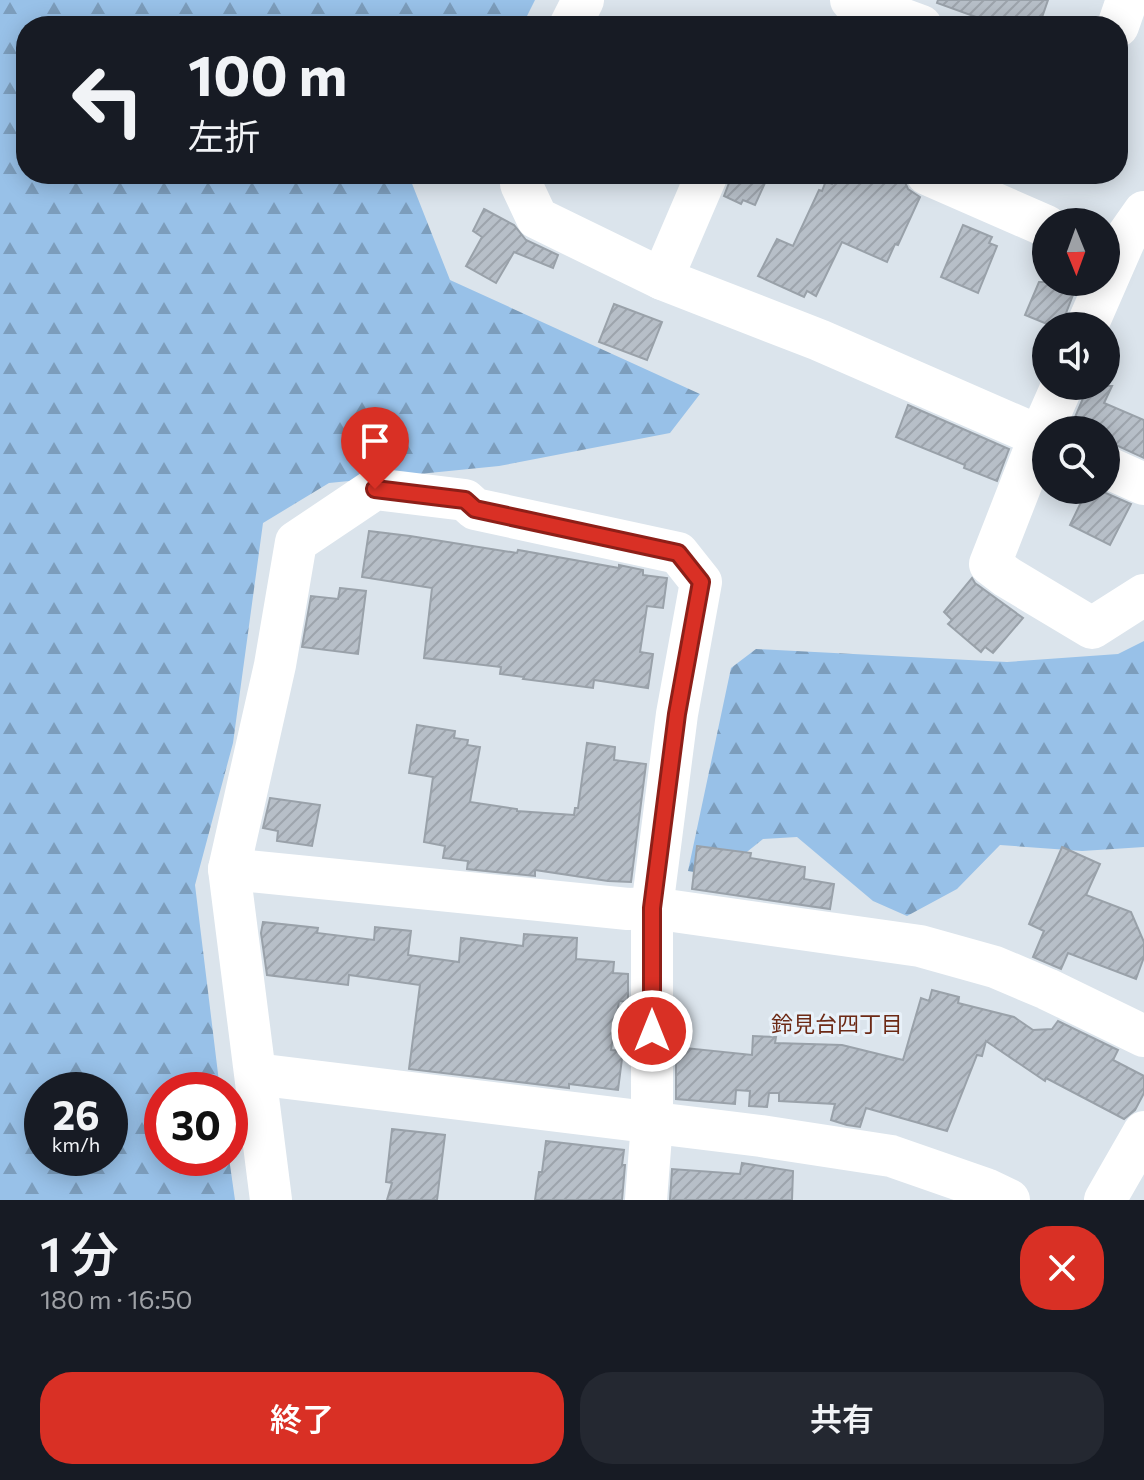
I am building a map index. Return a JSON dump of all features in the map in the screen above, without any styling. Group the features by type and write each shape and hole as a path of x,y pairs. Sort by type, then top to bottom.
{"street":[{"path":"851,0 894,16"},
{"path":"521,184 537,218 662,279 819,340 1032,432"},
{"path":"662,279 703,184"},
{"path":"950,184 1032,220"},
{"path":"1094,312 1130,236"},
{"path":"1032,463 990,564 1092,628 1144,595"},
{"path":"1120,473 1144,484"},
{"path":"271,1200 229,869 275,665 296,542 375,489 465,500 475,509 678,553 701,582 677,714 652,908 652,1123 646,1200"},
{"path":"229,869 628,909 652,908 920,946 995,967 1144,1036"},
{"path":"256,1074 761,1136 891,1156 1009,1200"},
{"path":"1105,1200 1144,1132"}],"green space":[{"path":"0,0 535,0 527,16 16,16 16,184 412,184 450,280 700,394 670,433 499,466 329,483 263,523 233,743 195,885 218,1072 144,1072 144,1176 232,1176 235,1200 0,1200"},
{"path":"1144,641 1144,847 1082,851 1000,845 957,889 907,916 873,901 797,837 763,839 717,876 688,871 731,668 756,649 1007,662 1118,654"}],"building":[{"path":"938,0 1048,0 1042,16 973,16 937,3"},
{"path":"729,184 764,184 755,205 743,200 741,204 724,196"},
{"path":"825,184 906,184 920,197 887,262 842,242 816,296 807,291 804,297 758,276 777,239 793,246 819,190 822,191"},
{"path":"484,209 514,225 526,240 558,255 553,268 514,252 496,283 466,266 482,237 473,231"},
{"path":"963,225 992,237 989,243 997,246 978,293 941,277"},
{"path":"1033,296 1073,296 1066,312 1032,312 1032,318 1025,315"},
{"path":"614,304 662,322 647,360 599,342"},
{"path":"1082,400 1105,400 1104,403 1144,420 1144,458 1120,447 1120,416 1076,416"},
{"path":"908,405 1009,449 997,481 896,437"},
{"path":"1120,499 1131,504 1110,545 1070,525 1080,504 1120,504"},
{"path":"369,531 517,553 518,550 619,568 619,565 643,570 643,575 667,578 663,608 647,606 640,652 653,654 648,688 594,680 593,688 523,679 500,674 501,667 424,658 432,588 362,577"},
{"path":"972,578 1023,618 993,653 985,647 981,652 948,624 952,620 944,612"},
{"path":"340,588 366,591 358,654 302,647 311,596 338,599"},
{"path":"417,725 455,731 454,738 468,740 467,745 480,747 470,802 517,811 574,815 575,808 578,808 587,743 615,747 614,760 646,764 631,882 535,870 535,876 467,869 468,861 443,858 445,846 424,842 433,777 409,773"},
{"path":"270,798 320,805 312,846 277,841 278,831 263,828"},
{"path":"697,846 751,853 750,858 805,867 804,879 834,884 830,909 692,889"},
{"path":"1062,847 1100,864 1086,895 1131,912 1144,942 1144,957 1136,979 1068,953 1061,969 1033,957 1044,931 1029,924"},
{"path":"263,922 318,928 317,933 374,940 375,927 411,931 408,955 459,962 461,938 523,946 524,934 577,938 576,959 614,962 613,973 628,974 628,1002 619,1001 611,1050 623,1051 618,1090 569,1084 569,1088 409,1069 420,985 349,975 348,985 267,975 261,933"},
{"path":"932,990 959,997 958,1003 1014,1017 1033,1030 1052,1029 1058,1021 1118,1050 1113,1060 1144,1076 1144,1093 1135,1110 1124,1119 1046,1078 1045,1081 986,1041 982,1056 977,1055 947,1131 866,1108 860,1127 847,1125 831,1120 835,1104 779,1101 779,1093 769,1093 767,1107 749,1106 750,1091 736,1090 735,1104 676,1099 676,1047 752,1055 753,1036 776,1037 775,1043 842,1045 903,1060 921,998 929,1001"},
{"path":"392,1129 445,1135 437,1200 387,1200 392,1183 386,1182"},
{"path":"546,1141 624,1150 622,1200 535,1200"},
{"path":"742,1163 793,1171 792,1200 670,1200 672,1169 740,1174"}],"district":[{"name":"鈴見台四丁目","path":"837,1023"}],"route":[{"path":"375,489 465,500 475,509 678,553 701,582 677,714 652,908 652,1031"}]}
